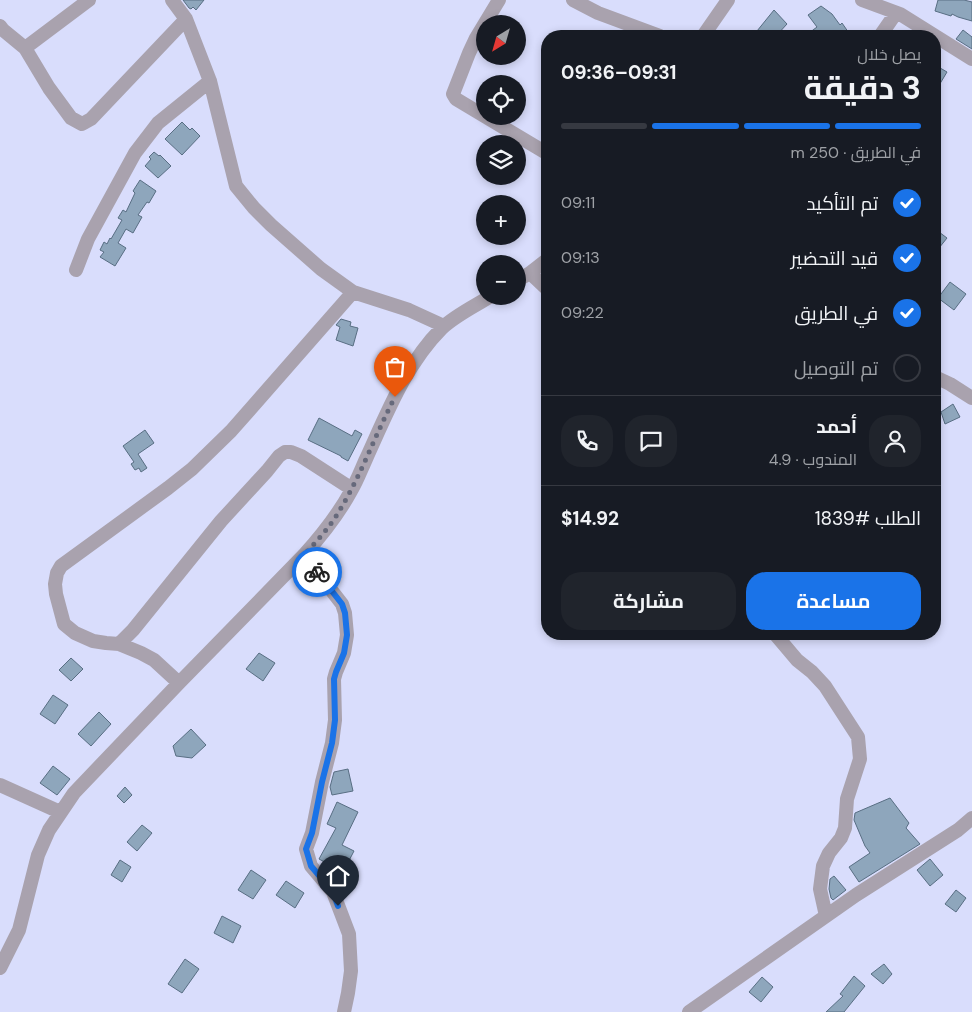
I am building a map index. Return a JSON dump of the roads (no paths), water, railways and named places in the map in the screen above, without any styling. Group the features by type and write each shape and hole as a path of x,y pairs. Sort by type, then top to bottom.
{"street":[{"path":"26,48 89,0"},
{"path":"172,0 186,19 210,81 236,186 254,208 270,225 321,269 353,292 409,310 444,326"},
{"path":"499,0 476,38 453,94 456,99 541,150"},
{"path":"573,0 598,13 644,30"},
{"path":"707,30 728,0"},
{"path":"862,0 896,13 927,30"},
{"path":"884,30 896,13"},
{"path":"0,26 26,48 55,96 71,118 82,124 91,120 186,19"},
{"path":"941,39 972,59"},
{"path":"76,270 88,239 135,153 158,124 210,81"},
{"path":"526,274 541,263"},
{"path":"526,277 541,286"},
{"path":"180,683 154,660 141,652 119,644 93,641 75,633 64,624 56,594 56,573 61,566 192,469 231,431 353,292"},
{"path":"0,968 19,930 38,855 49,830 60,812 74,793 324,534 352,489 408,371 426,345 444,326 476,305"},
{"path":"941,380 972,398"},
{"path":"119,644 133,630 221,521 267,471 278,456 285,452 301,456 352,489"},
{"path":"304,555 342,604 347,626 344,653 334,679 335,720 332,743 312,833 306,849 311,866 333,892 349,934 350,971 344,1012"},
{"path":"780,640 796,660 812,672 825,686 858,737 860,759 847,799 845,828 841,838 829,853 823,866 820,889 826,916"},
{"path":"0,785 60,812"},
{"path":"689,1012 856,895 958,830 972,818"}]}
